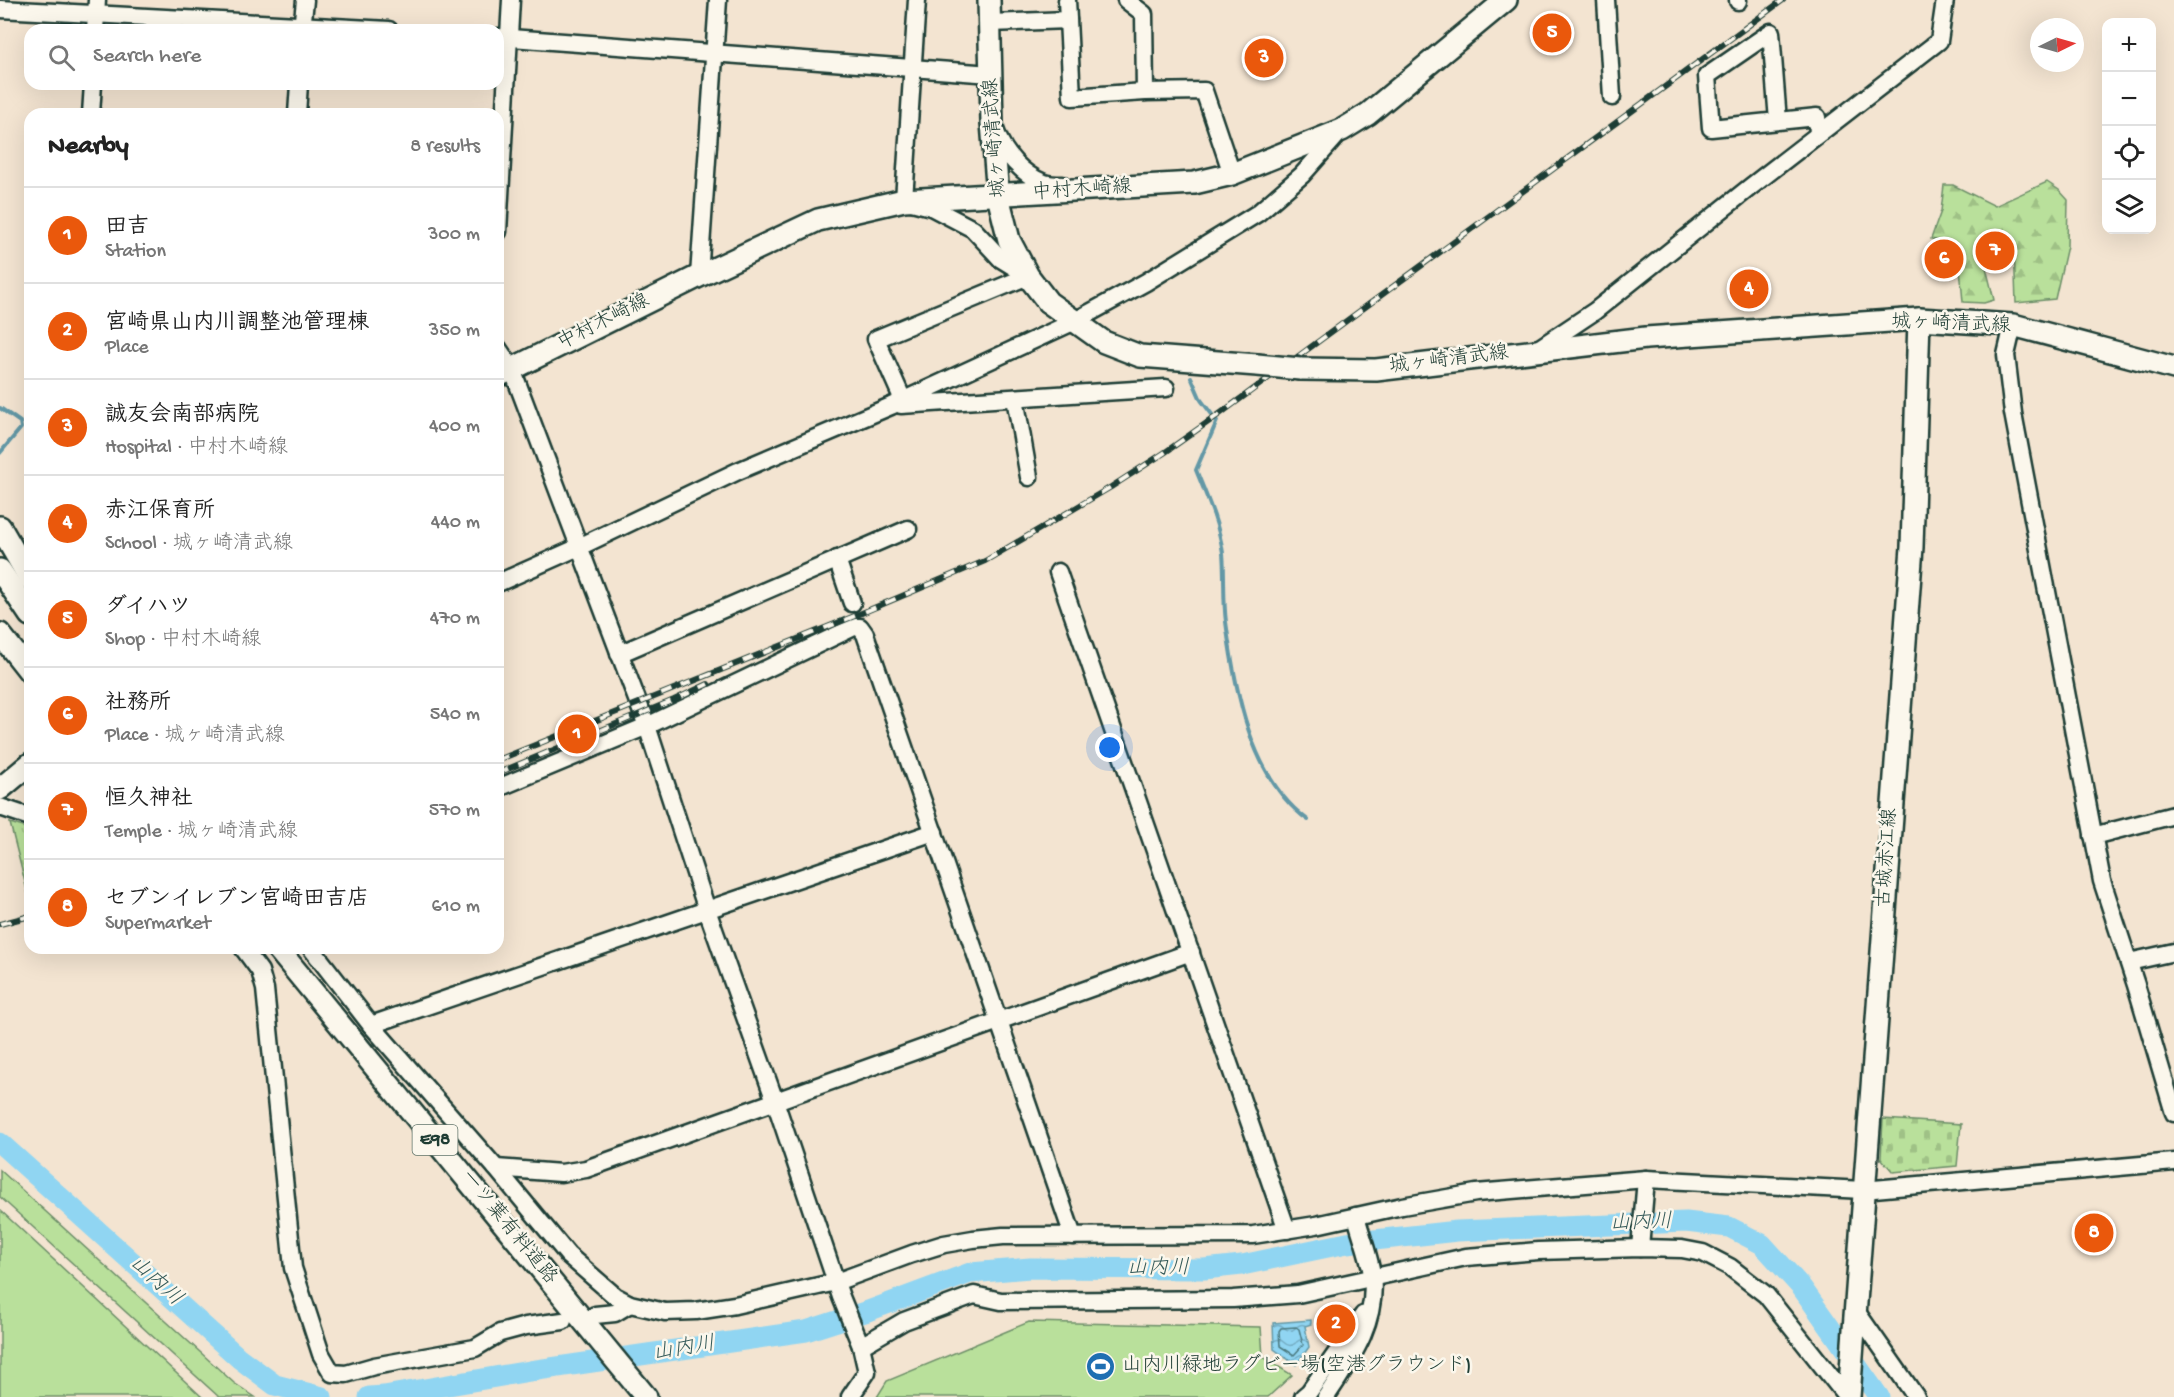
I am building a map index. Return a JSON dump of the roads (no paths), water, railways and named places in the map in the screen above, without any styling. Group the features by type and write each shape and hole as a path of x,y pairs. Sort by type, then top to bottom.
{"main road":[{"name":"城ヶ崎清武線","path":"989,0 992,123 998,196 1009,240 1028,276 1048,302 1104,342 1140,356 1300,369 1376,370 1646,338 1919,319 2013,325 2174,368"},
{"name":"中村木崎線","path":"505,373 699,276 818,220 904,200 1194,183 1232,174 1342,129 1368,114 1506,0"},
{"name":"古城赤江線","path":"1849,1394 1912,547 1919,319"},
{"path":"0,527 24,569"},
{"path":"0,570 24,606"},
{"path":"0,590 24,619"},
{"path":"0,634 24,664"},
{"path":"0,789 24,769"},
{"name":"一ツ葉有料道路","path":"282,954 594,1323 643,1393"}],"street":[{"path":"303,24 305,0"},
{"path":"504,32 511,0"},
{"path":"699,276 718,0"},
{"path":"917,0 904,200 931,207 973,229 1001,259 1028,276"},
{"path":"1067,0 1072,97 1204,91 1232,174"},
{"path":"1126,0 1144,14 1145,92"},
{"path":"1606,0 1612,97"},
{"path":"1537,350 1595,311 1939,41 1945,0"},
{"path":"0,9 251,24"},
{"path":"990,23 1068,20"},
{"path":"1778,121 1771,32 1707,76 1711,128 1817,117 1818,134"},
{"path":"504,37 991,74"},
{"path":"91,108 93,90"},
{"path":"297,108 299,90"},
{"path":"501,108 502,90"},
{"path":"992,123 1001,146 1023,171 1046,184 1078,186 1096,190"},
{"path":"504,579 579,547 738,471 897,403 1073,322 1146,282 1258,213 1302,175 1342,129"},
{"path":"897,403 876,339 1028,276"},
{"path":"2013,325 2006,355 2013,413 2102,881 2174,1113"},
{"path":"505,373 579,547 647,726 707,910 839,1290 859,1341 867,1372 858,1397"},
{"path":"897,403 1166,388"},
{"path":"1015,398 1029,477"},
{"path":"619,654 908,529"},
{"path":"837,559 852,603"},
{"path":"1058,573 1287,1230"},
{"path":"504,786 647,726 854,627 860,627 865,634 1001,1022 1073,1236"},
{"path":"0,807 24,815"},
{"path":"2094,836 2174,815"},
{"path":"371,1025 934,832"},
{"path":"496,1168 561,1173 586,1169 1191,952"},
{"path":"2129,962 2174,952"},
{"path":"247,954 260,971 265,989 293,1268 321,1354 332,1373 346,1374 374,1366 475,1348 500,1333 526,1326 563,1321"},
{"path":"316,954 371,1025 496,1168 568,1255 615,1296 630,1304 665,1312 696,1311 839,1290 912,1254 944,1244 1003,1236 1253,1235 1357,1222 1476,1193 1646,1179 1863,1190 2174,1162"},
{"path":"1640,1248 1646,1179"},
{"path":"1326,1397 1356,1352 1372,1306 1372,1273 1357,1222"},
{"path":"859,1341 904,1321 974,1296 1000,1301 1233,1299 1298,1294 1372,1273 1466,1257 1538,1251 1682,1249 1703,1253 1730,1267 1766,1295 1849,1394"},
{"path":"594,1323 630,1304"},
{"path":"1854,1313 1916,1397"},
{"path":"1302,1397 1309,1392 1363,1315 1369,1317"},
{"path":"850,1397 867,1372"}],"water":[{"path":"1311,1320 1311,1324 1305,1326 1309,1347 1296,1365 1274,1349 1273,1323"}],"waterway":[{"path":"1191,377 1201,400 1217,421 1196,470 1221,542 1226,622 1241,703 1259,757 1272,781 1288,802 1308,820"},
{"path":"0,408 20,422 21,428 0,453"},
{"name":"山内川","path":"0,1143 239,1358 275,1385 322,1397"},
{"name":"山内川","path":"369,1397 806,1331 868,1311 970,1273 1030,1268 1204,1269 1242,1265 1347,1243 1457,1231 1686,1222 1729,1227 1762,1244 1802,1288 1879,1397"}],"railway":[{"path":"504,758 985,561 1111,487 1221,413 1783,0"},
{"path":"504,771 708,684"},
{"path":"0,924 24,918"}],"place":[{"name":"ダイハツ","path":"1552,33"},
{"name":"誠友会南部病院","path":"1264,58"},
{"name":"恒久神社","path":"1995,251"},
{"name":"社務所","path":"1944,259"},
{"name":"赤江保育所","path":"1749,289"},
{"name":"田吉","path":"577,734"},
{"name":"セブンイレブン宮崎田吉店","path":"2094,1233"},
{"name":"宮崎県山内川調整池管理棟","path":"1336,1324"},
{"name":"山内川緑地ラグビー場(空港グラウンド)","path":"1101,1366"}]}
